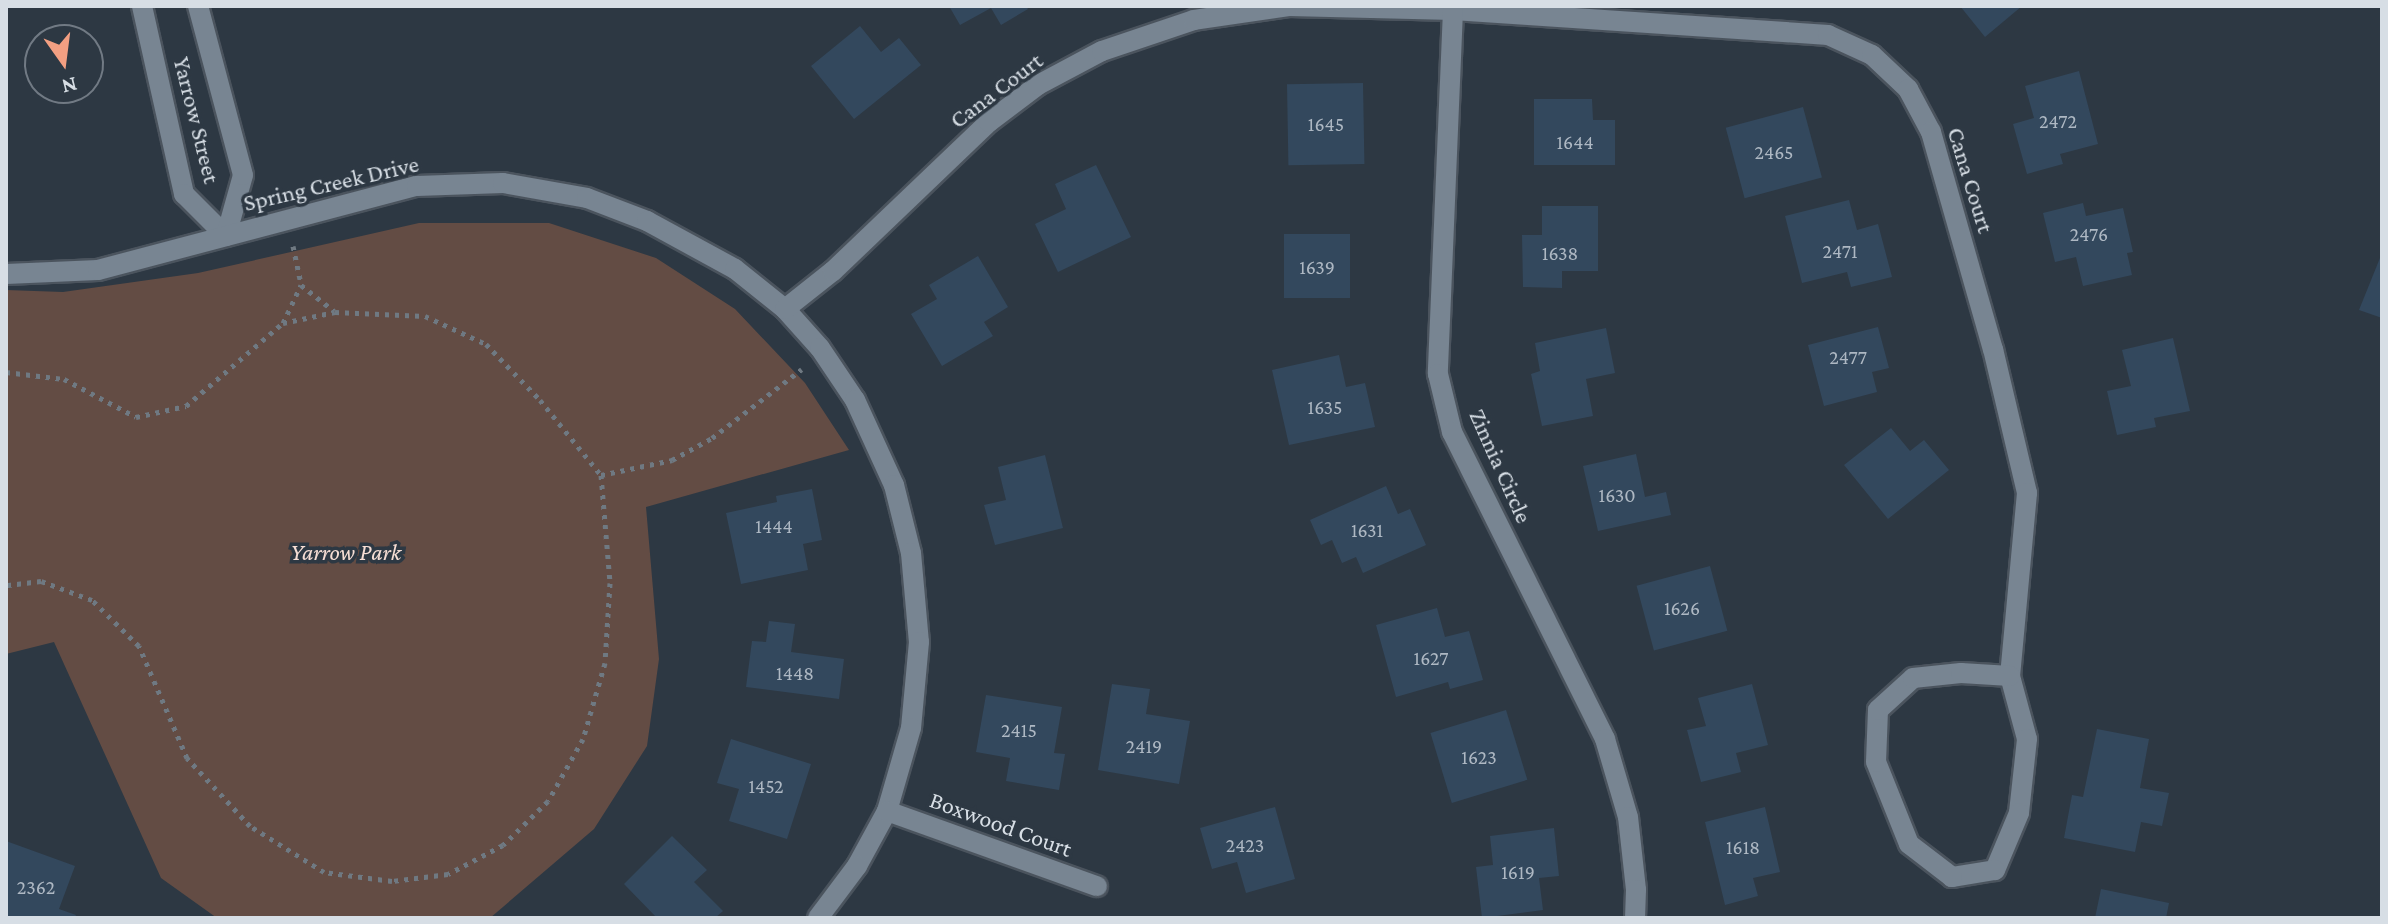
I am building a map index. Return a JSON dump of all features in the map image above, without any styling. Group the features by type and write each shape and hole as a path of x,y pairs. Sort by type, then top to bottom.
{"street":[{"name":"Yarrow Street","path":"142,6 184,194 226,236 243,175 198,6"},
{"name":"Cana Court","path":"785,309 833,271 989,122 1038,85 1102,51 1194,20 1289,6 1453,10 1828,35 1872,55 1908,89 1931,132 1993,349 2027,493 2010,676"},
{"name":"Zinnia Circle","path":"1453,10 1438,374 1452,432 1605,739 1628,817 1636,890 1635,918"},
{"name":"Spring Creek Drive","path":"6,274 98,270 417,186 503,183 587,198 647,221 735,269 785,309"},
{"path":"785,309 820,348 855,400 894,485 911,553 919,642 913,714 887,811 857,866 818,918"},
{"path":"1961,673 2010,676 2027,739 2019,813 1995,870 1952,877 1909,844 1876,762 1878,710 1913,678 1961,673"},
{"name":"Boxwood Court","path":"887,811 1097,886"}],"path":[{"path":"6,372 64,379 136,417 186,406 283,323 301,285 288,218"},
{"path":"301,285 335,312"},
{"path":"6,585 41,581 92,600 139,646 187,758 250,826 324,872 392,881 448,874 503,845 548,801 583,739 606,647 610,583 601,475 540,400 486,344 425,316 335,312 283,323"},
{"path":"601,475 672,460 712,438 800,372 820,348"}],"green space":[{"name":"Yarrow Park","path":"419,223 549,223 656,258 735,309 805,383 849,450 646,507 659,659 647,746 594,829 490,918 217,918 161,878 54,642 6,654 6,290 63,292 198,273"}],"building":[{"path":"949,6 1026,6 1028,9 1001,25 991,8 960,25"},
{"path":"1960,6 2022,6 1985,37"},
{"path":"860,26 881,52 899,38 921,65 854,119 811,66"},
{"path":"2079,71 2098,144 2060,154 2063,164 2027,174 2013,124 2034,118 2025,86"},
{"path":"1363,83 1364,164 1288,165 1287,84"},
{"path":"1534,99 1592,99 1593,120 1615,120 1615,165 1534,165"},
{"path":"1803,107 1822,178 1745,198 1726,128"},
{"path":"1096,165 1131,237 1058,272 1035,224 1066,209 1055,184"},
{"path":"1849,200 1857,230 1878,224 1892,277 1851,287 1847,272 1802,283 1785,216"},
{"path":"2083,203 2086,216 2123,208 2133,252 2127,253 2132,275 2083,286 2076,257 2055,262 2043,213"},
{"path":"1542,206 1598,206 1598,271 1562,271 1562,288 1523,287 1522,235 1542,235"},
{"path":"1284,234 1350,234 1350,298 1284,298"},
{"path":"2382,253 2382,318 2359,310"},
{"path":"978,256 1008,307 984,322 993,336 942,366 911,314 937,299 929,285"},
{"path":"1878,327 1889,368 1872,372 1877,392 1824,406 1808,345"},
{"path":"1606,328 1615,373 1586,379 1593,416 1542,426 1531,374 1540,371 1535,343"},
{"path":"2173,338 2190,411 2154,418 2156,427 2117,435 2107,391 2131,386 2122,350"},
{"path":"1339,355 1346,387 1365,383 1375,427 1289,445 1272,370"},
{"path":"1891,428 1910,451 1924,440 1949,470 1888,519 1844,465"},
{"path":"1636,454 1645,497 1666,492 1671,515 1598,531 1583,466"},
{"path":"1045,455 1063,528 995,545 984,505 1006,500 998,467"},
{"path":"1386,486 1398,514 1410,509 1426,545 1363,573 1356,557 1342,563 1332,540 1321,545 1310,520"},
{"path":"812,489 822,540 803,544 808,570 741,584 726,513 777,502 776,496"},
{"path":"1710,566 1727,631 1654,650 1637,586"},
{"path":"1437,608 1445,637 1469,631 1483,680 1450,689 1448,682 1396,697 1376,625"},
{"path":"769,621 795,624 791,652 844,659 839,699 746,687 752,641 766,642"},
{"path":"1112,684 1150,689 1146,714 1190,721 1179,784 1098,770"},
{"path":"1752,684 1768,745 1736,753 1741,772 1701,782 1687,730 1706,726 1698,698"},
{"path":"986,695 1062,707 1054,753 1065,754 1059,790 1006,781 1010,758 976,752"},
{"path":"1506,710 1527,780 1452,803 1430,733"},
{"path":"2097,729 2149,739 2140,788 2169,793 2162,826 2141,822 2135,852 2064,838 2072,795 2083,797"},
{"path":"731,739 811,764 787,839 729,821 739,789 717,783"},
{"path":"1275,807 1295,879 1246,893 1237,862 1212,869 1200,828"},
{"path":"1765,807 1780,872 1753,878 1758,896 1725,905 1705,822"},
{"path":"1554,828 1559,876 1539,878 1543,910 1482,918 1476,867 1493,865 1490,836"},
{"path":"672,836 707,870 694,882 723,911 715,918 657,918 624,884"},
{"path":"6,841 75,866 59,909 76,915 75,918 6,918"},
{"path":"2101,889 2169,903 2166,918 2095,918"}]}
